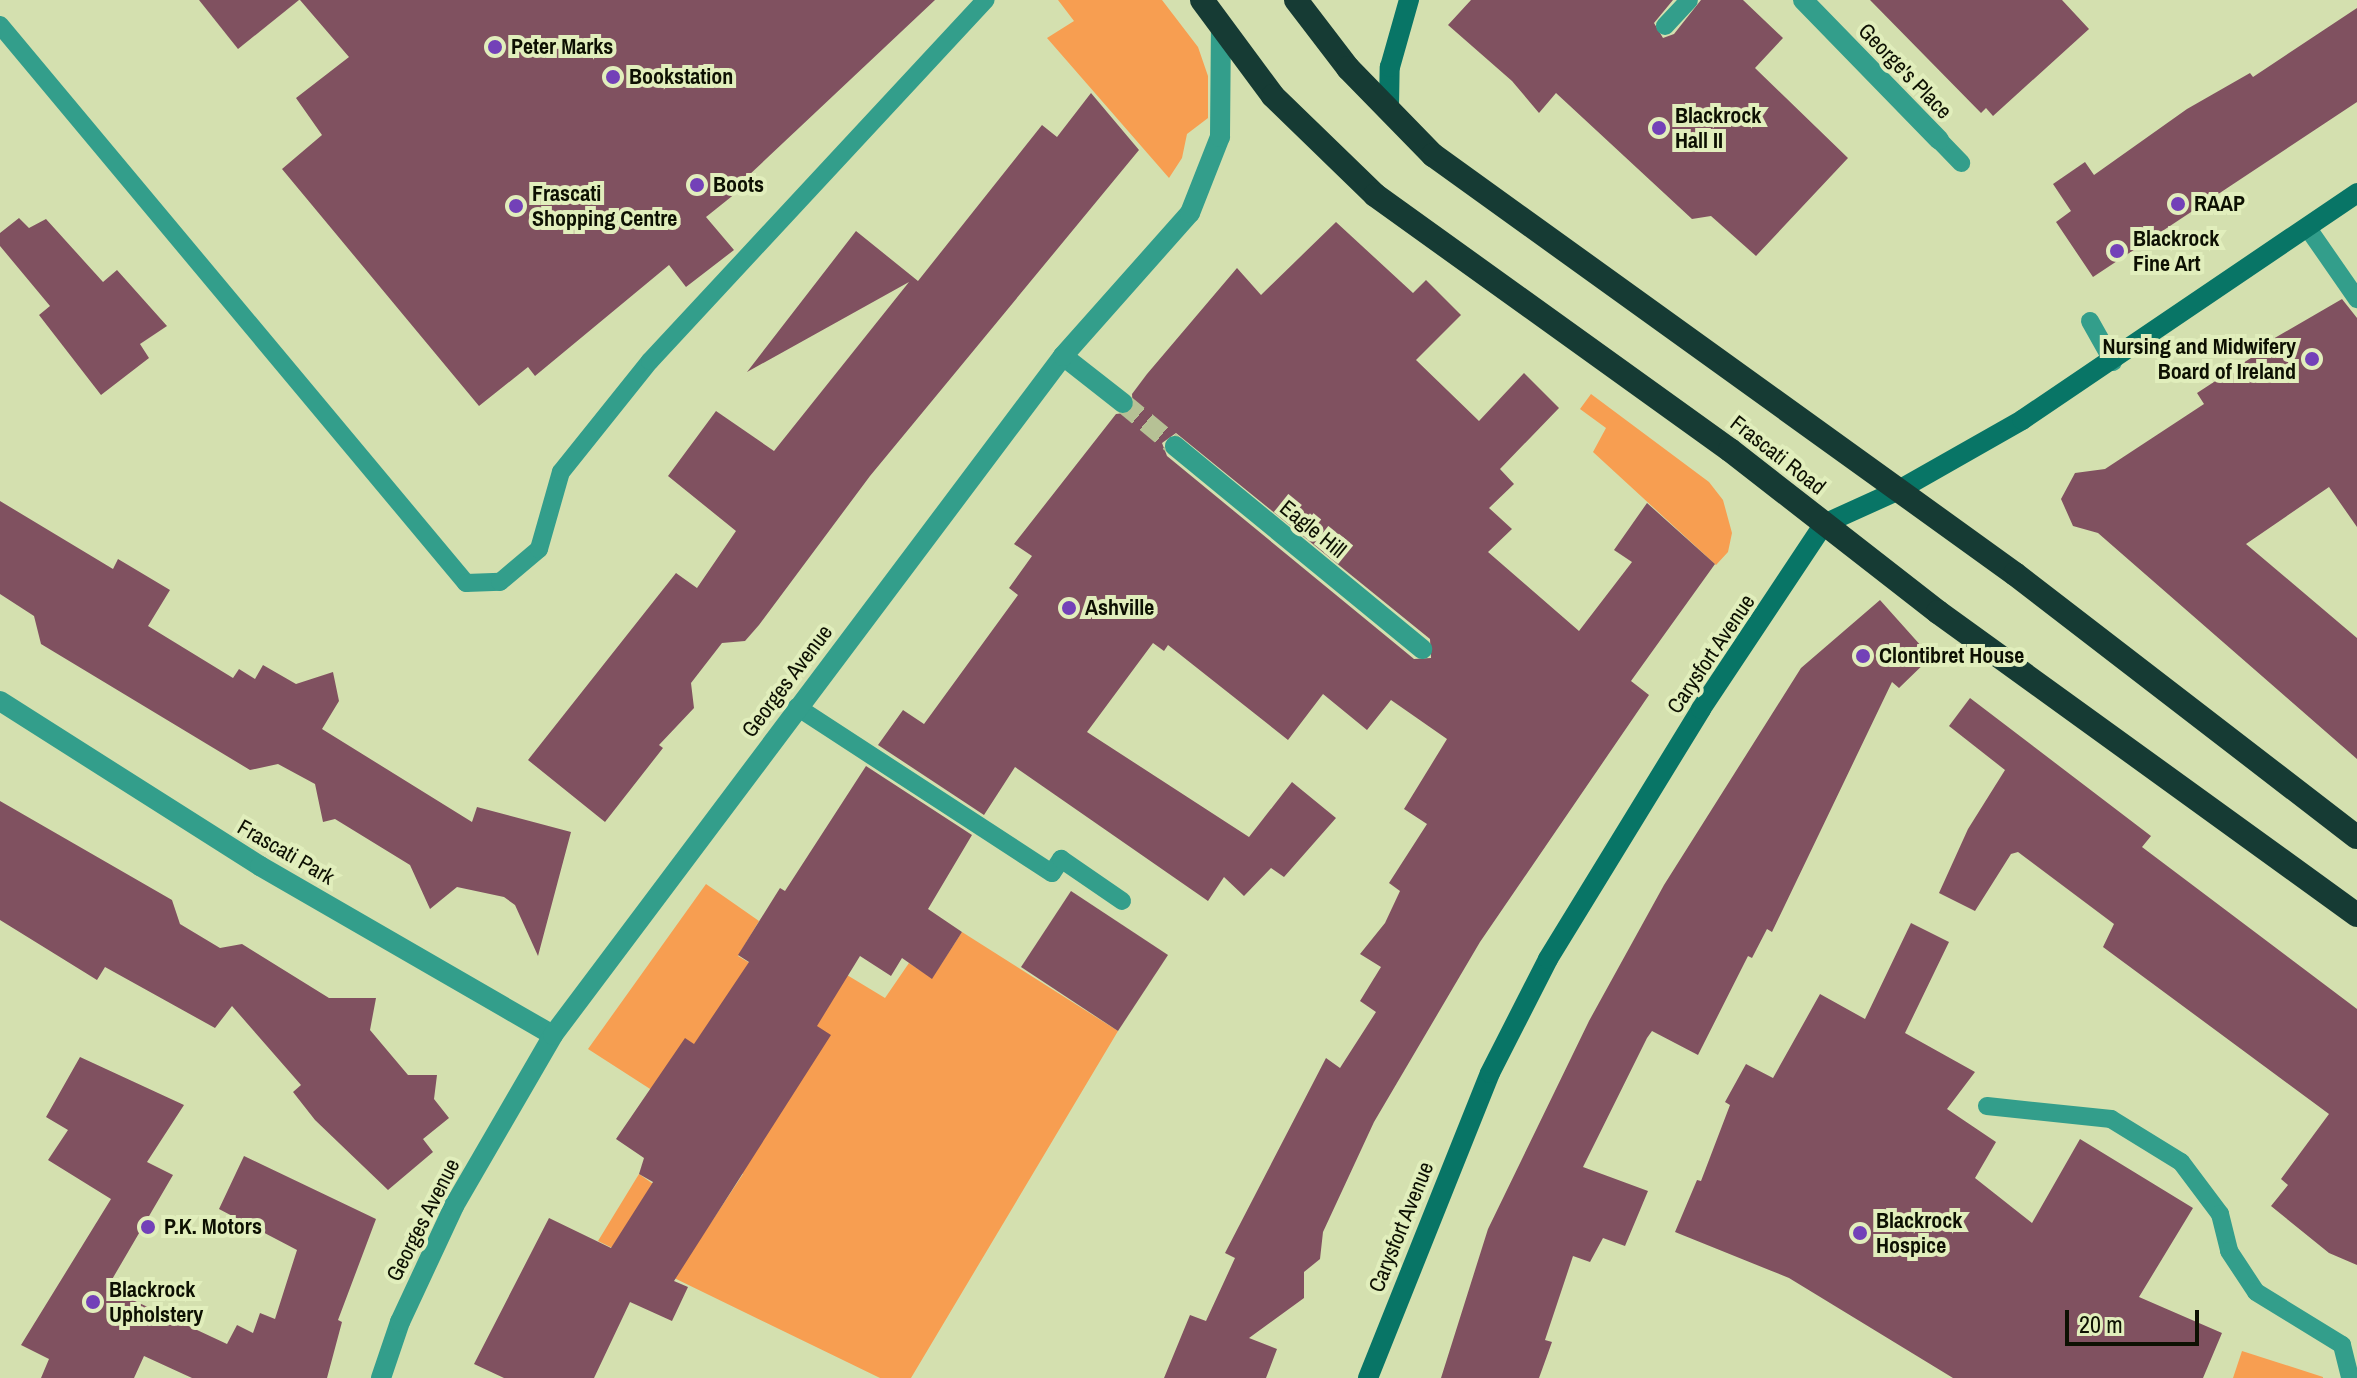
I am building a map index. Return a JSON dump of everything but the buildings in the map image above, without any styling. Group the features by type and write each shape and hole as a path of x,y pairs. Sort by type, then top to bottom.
{"highway":[{"name":"Frascati Road","path":"1202,0 1273,96 1375,195 1730,450 1824,524 2357,915"},
{"name":"Frascati Road","path":"1296,0 1348,68 1389,106 1433,155 1899,490 2357,837"}],"main road":[{"path":"1389,106 1393,53 1409,0"},
{"path":"1824,524 1899,490 2113,362 2357,193"},
{"name":"Carysfort Avenue","path":"1368,1378 1490,1073 1548,959 1701,709 1824,524"}],"street":[{"name":"George's Place","path":"1803,0 1939,140"},
{"name":"Georges Avenue","path":"381,1378 400,1322 454,1206 553,1035 1063,356 1190,213 1220,137 1221,27"},
{"path":"1063,356 1123,403"},
{"name":"Eagle Hill","path":"1175,446 1422,649"},
{"name":"Frascati Park","path":"0,701 260,866 553,1035"}],"lane":[{"path":"0,25 466,583 500,582 539,549 561,472 650,361 986,0"},
{"path":"1665,26 1689,0"},
{"path":"1939,140 1961,163"},
{"path":"2307,227 2357,299"},
{"path":"2090,321 2113,362"},
{"path":"797,707 1052,873 1061,859 1122,901"},
{"path":"1987,1106 2111,1119 2181,1162 2220,1214 2229,1251 2256,1292 2342,1345 2350,1378"}],"shaded area":[{"path":"1058,0 1162,0 1198,47 1208,76 1208,118 1187,134 1182,158 1169,178 1047,38 1074,21"},
{"path":"1591,394 1709,482 1723,500 1732,533 1728,552 1716,565 1593,452 1606,428 1580,409"},
{"path":"706,884 759,921 738,956 827,1009 847,975 885,998 909,963 932,978 962,932 1118,1031 911,1378 880,1378 598,1241 639,1174 710,1224 743,1174 706,1150 717,1132 588,1049"},
{"path":"2242,1351 2323,1377 2323,1378 2233,1378"}],"tunnel":[{"path":"1123,403 1175,446"}],"place":[{"name":"Peter Marks","path":"495,47"},
{"name":"Bookstation","path":"613,77"},
{"name":"Blackrock Hall II","path":"1659,128"},
{"name":"Boots","path":"697,185"},
{"name":"RAAP","path":"2178,204"},
{"name":"Frascati Shopping Centre","path":"516,206"},
{"name":"Blackrock Fine Art","path":"2117,251"},
{"name":"Nursing and Midwifery Board of Ireland","path":"2312,359"},
{"name":"Ashville","path":"1069,608"},
{"name":"Clontibret House","path":"1863,656"},
{"name":"P.K. Motors","path":"148,1227"},
{"name":"Blackrock Hospice","path":"1860,1233"},
{"name":"Blackrock Upholstery","path":"93,1302"}]}
